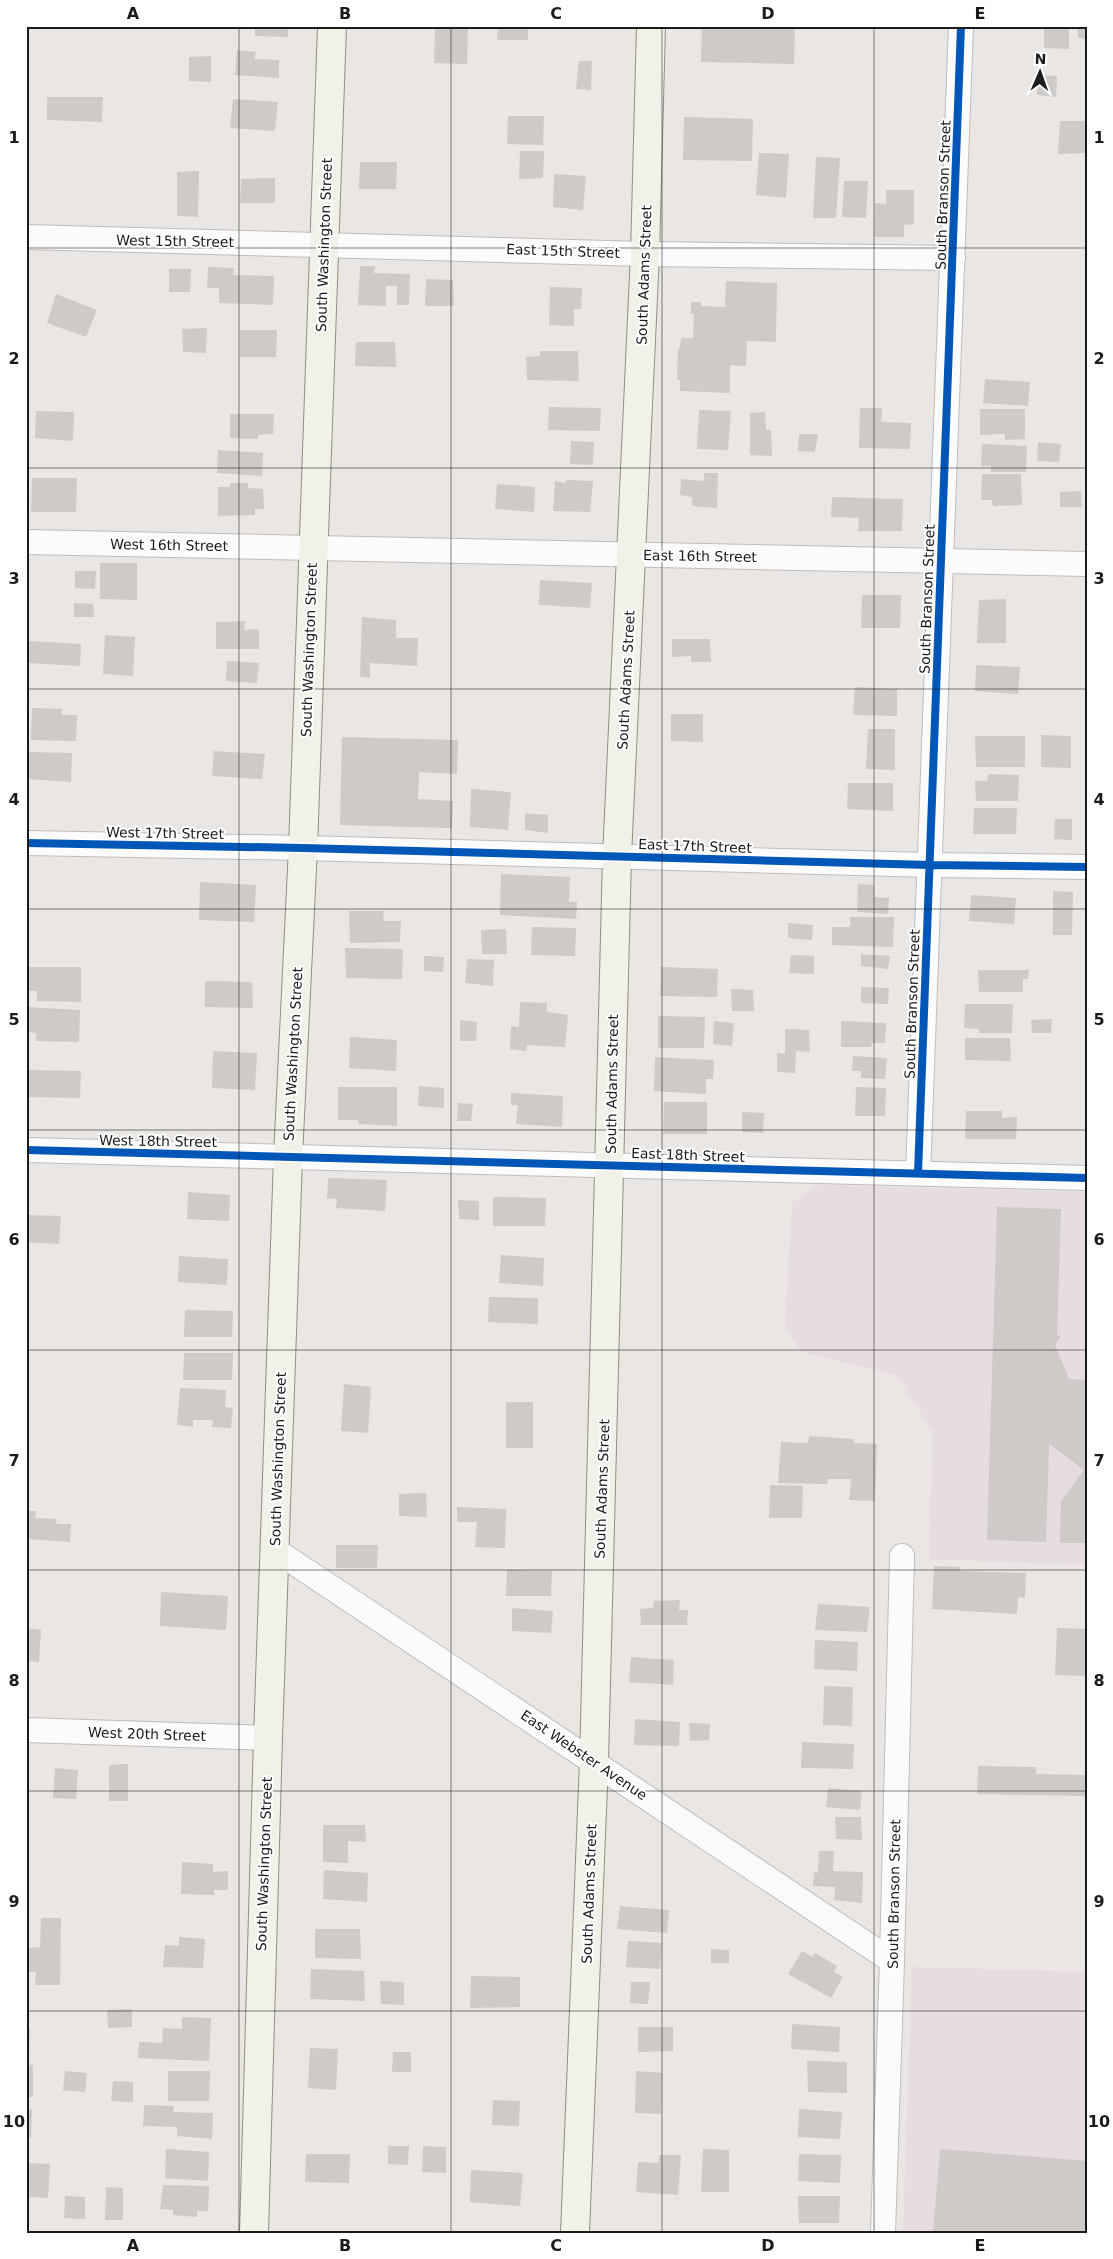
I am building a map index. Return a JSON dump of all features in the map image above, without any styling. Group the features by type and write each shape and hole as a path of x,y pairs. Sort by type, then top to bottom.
{"main road":[{"name":"South Washington Street","path":"254,2233 268,1738 288,1157 303,848 312,548 332,26"},
{"name":"South Adams Street","path":"575,2233 594,1762 617,857 645,254 651,26"}],"street":[{"name":"South Branson Street","path":"918,1173 962,26"},
{"name":"West 15th Street","path":"26,238 324,245"},
{"name":"East 15th Street","path":"324,245 645,254 953,258"},
{"name":"West 16th Street","path":"26,542 312,548"},
{"name":"East 16th Street","path":"312,548 1087,564"},
{"name":"West 17th Street","path":"26,843 303,848"},
{"name":"East 17th Street","path":"303,848 930,865 1087,867"},
{"name":"West 18th Street","path":"26,1150 288,1157"},
{"name":"East 18th Street","path":"288,1157 1087,1178"},
{"name":"East Webster Avenue","path":"275,1550 892,1961"},
{"name":"South Branson Street","path":"883,2233 902,1556"},
{"name":"West 20th Street","path":"26,1730 268,1738"}],"shaded area":[{"path":"817,1185 1087,1192 1087,1565 929,1559 933,1432 897,1376 801,1352 785,1326 792,1203"},
{"path":"912,1967 1087,1972 1087,2233 903,2233"}],"building":[{"path":"255,26 288,26 288,37 255,36"},
{"path":"435,26 468,26 467,64 434,63"},
{"path":"498,26 528,26 528,40 497,40"},
{"path":"702,26 795,26 794,64 701,62"},
{"path":"1044,26 1069,26 1069,49 1044,48"},
{"path":"1078,26 1087,26 1087,39 1078,38"},
{"path":"237,50 256,52 254,59 279,60 279,78 235,75"},
{"path":"211,56 211,82 189,81 189,57"},
{"path":"579,61 592,61 591,90 576,89"},
{"path":"1038,75 1057,76 1056,97 1037,95"},
{"path":"47,97 103,97 102,122 47,120"},
{"path":"233,99 278,102 275,131 230,128"},
{"path":"508,116 544,116 543,145 507,144"},
{"path":"684,117 753,119 752,161 683,160"},
{"path":"1060,121 1087,121 1087,153 1058,154"},
{"path":"520,151 544,151 543,178 519,179"},
{"path":"759,153 789,154 786,198 756,195"},
{"path":"816,157 840,158 836,218 813,218"},
{"path":"360,162 397,162 396,189 359,189"},
{"path":"199,171 198,217 177,216 177,172"},
{"path":"554,174 586,176 583,210 553,207"},
{"path":"275,178 275,203 240,203 241,179"},
{"path":"844,181 868,181 866,218 842,217"},
{"path":"886,190 914,190 914,224 904,225 904,237 874,237 875,203 886,204"},
{"path":"360,266 375,266 374,273 410,274 409,305 397,305 397,286 386,286 386,306 358,305"},
{"path":"208,267 234,268 233,275 274,276 273,305 219,303 219,288 207,288"},
{"path":"169,269 191,269 190,292 169,292"},
{"path":"426,279 453,280 454,306 425,306"},
{"path":"726,281 777,283 776,342 747,341 746,366 730,365 730,393 680,391 680,380 677,380 678,348 680,348 681,338 693,338 694,314 691,314 691,302 701,302 701,306 725,307"},
{"path":"550,287 582,288 581,309 574,309 574,326 549,325"},
{"path":"56,294 97,310 86,337 47,323"},
{"path":"207,328 206,353 183,352 182,329"},
{"path":"240,330 277,330 276,357 240,357"},
{"path":"356,342 395,342 396,367 355,366"},
{"path":"540,351 578,351 579,381 527,380 526,357 540,356"},
{"path":"985,379 1030,382 1028,406 983,403"},
{"path":"549,407 601,408 600,431 548,430"},
{"path":"860,408 882,408 881,422 911,423 910,449 859,448"},
{"path":"980,409 1025,409 1025,439 1005,440 1005,434 980,435"},
{"path":"699,410 731,411 728,450 697,449"},
{"path":"36,411 74,412 73,441 35,438"},
{"path":"765,412 766,430 771,430 772,456 750,455 750,413"},
{"path":"230,414 274,414 273,434 258,435 258,439 230,438"},
{"path":"799,434 818,434 815,452 798,451"},
{"path":"571,441 594,442 593,465 570,464"},
{"path":"1038,442 1061,444 1059,462 1037,461"},
{"path":"982,444 1027,446 1026,472 991,472 991,466 981,466"},
{"path":"218,450 263,453 262,476 217,473"},
{"path":"704,473 718,473 717,508 692,506 692,497 680,495 681,479 704,481"},
{"path":"982,474 1021,474 1022,505 993,506 992,500 981,500"},
{"path":"32,478 77,478 76,512 31,512"},
{"path":"566,480 593,481 590,512 553,511 555,481 565,483"},
{"path":"230,483 248,483 248,488 263,489 264,509 255,509 255,515 218,516 218,487 230,487"},
{"path":"497,484 535,487 534,512 495,509"},
{"path":"1081,491 1082,507 1060,507 1060,492"},
{"path":"832,497 903,499 902,531 858,531 859,518 831,517"},
{"path":"100,563 137,563 137,600 100,599"},
{"path":"75,571 96,571 95,589 75,588"},
{"path":"540,580 592,583 590,608 539,605"},
{"path":"862,595 901,595 900,628 861,628"},
{"path":"1006,599 1006,643 977,643 979,600"},
{"path":"74,603 93,604 94,617 74,617"},
{"path":"362,617 396,620 396,638 418,638 417,666 370,663 370,678 360,677"},
{"path":"245,621 244,630 259,629 259,649 216,649 216,622"},
{"path":"105,635 135,637 133,676 103,674"},
{"path":"672,639 710,639 711,662 691,662 691,656 672,657"},
{"path":"28,641 81,644 80,666 27,663"},
{"path":"227,661 259,663 257,683 226,681"},
{"path":"976,665 1020,667 1018,694 975,691"},
{"path":"855,687 897,689 897,716 853,715"},
{"path":"32,708 62,709 62,715 77,715 76,741 31,740"},
{"path":"671,714 703,714 703,742 671,741"},
{"path":"868,729 895,729 895,770 866,769"},
{"path":"1041,735 1071,736 1071,768 1041,767"},
{"path":"975,736 1025,736 1025,767 976,767"},
{"path":"342,737 458,740 457,774 419,772 418,799 453,801 452,828 340,825"},
{"path":"214,751 265,754 262,779 212,776"},
{"path":"26,752 72,753 71,782 26,779"},
{"path":"988,774 1019,775 1018,801 976,801 975,781 987,781"},
{"path":"848,783 893,783 893,811 847,809"},
{"path":"471,789 511,792 508,830 470,827"},
{"path":"974,808 1017,808 1016,834 973,834"},
{"path":"525,813 548,815 548,833 525,830"},
{"path":"1055,819 1072,819 1072,840 1054,839"},
{"path":"501,874 570,877 569,902 577,902 576,919 500,915"},
{"path":"200,882 256,885 254,922 199,920"},
{"path":"858,884 874,885 874,897 889,898 888,914 857,912"},
{"path":"1053,891 1073,892 1072,935 1053,935"},
{"path":"971,895 1016,898 1014,924 969,921"},
{"path":"349,911 384,911 383,921 401,921 400,942 350,943"},
{"path":"850,917 894,917 893,947 832,945 832,927 850,927"},
{"path":"788,923 813,925 812,940 788,938"},
{"path":"532,927 576,928 575,956 531,955"},
{"path":"506,929 507,954 482,954 481,930"},
{"path":"345,948 403,949 402,979 346,978"},
{"path":"861,954 890,956 888,969 861,966"},
{"path":"791,955 814,956 814,974 789,973"},
{"path":"424,956 444,957 443,972 424,971"},
{"path":"467,959 494,960 493,986 465,983"},
{"path":"26,967 81,967 81,1002 37,1001 37,991 26,991"},
{"path":"661,967 718,969 717,997 660,996"},
{"path":"978,970 1029,970 1028,979 1023,979 1023,992 979,992"},
{"path":"205,981 252,982 253,1008 205,1007"},
{"path":"861,987 889,988 888,1004 861,1003"},
{"path":"731,989 753,990 754,1011 732,1011"},
{"path":"520,1002 547,1003 547,1012 568,1015 565,1047 527,1045 526,1051 510,1049 511,1026 519,1027"},
{"path":"965,1004 1013,1004 1012,1033 979,1033 979,1029 964,1028"},
{"path":"26,1007 80,1010 79,1042 36,1041 36,1033 26,1032"},
{"path":"658,1016 705,1017 704,1048 658,1048"},
{"path":"1052,1019 1051,1033 1032,1033 1031,1020"},
{"path":"460,1020 477,1022 476,1041 460,1041"},
{"path":"714,1021 734,1023 732,1046 713,1044"},
{"path":"841,1021 886,1023 885,1043 872,1043 871,1047 841,1047"},
{"path":"785,1029 809,1030 810,1052 796,1051 795,1073 777,1072 777,1053 785,1054"},
{"path":"350,1037 397,1040 396,1071 349,1068"},
{"path":"965,1038 1010,1038 1011,1061 965,1060"},
{"path":"213,1051 257,1053 255,1090 212,1088"},
{"path":"853,1056 887,1058 885,1079 861,1078 861,1071 852,1071"},
{"path":"655,1057 714,1060 713,1079 706,1079 706,1094 654,1091"},
{"path":"26,1070 81,1071 80,1098 26,1097"},
{"path":"419,1086 444,1088 444,1108 418,1106"},
{"path":"338,1087 397,1087 397,1126 358,1124 358,1120 338,1120"},
{"path":"856,1087 886,1088 885,1116 855,1116"},
{"path":"511,1093 563,1096 562,1127 516,1124 518,1105 511,1105"},
{"path":"664,1102 707,1102 707,1134 663,1134"},
{"path":"458,1103 473,1104 471,1121 457,1121"},
{"path":"966,1111 1002,1111 1002,1118 1017,1117 1016,1139 965,1139"},
{"path":"742,1112 764,1113 763,1133 742,1132"},
{"path":"328,1178 387,1180 385,1211 336,1208 337,1199 327,1198"},
{"path":"188,1192 230,1195 229,1221 187,1219"},
{"path":"493,1197 546,1198 545,1226 493,1226"},
{"path":"458,1200 479,1201 479,1220 459,1219"},
{"path":"997,1207 1061,1209 1057,1336 1061,1336 1055,1345 1069,1379 1087,1380 1087,1543 1060,1543 1061,1501 1084,1470 1049,1444 1046,1542 987,1540"},
{"path":"26,1215 61,1216 59,1244 26,1242"},
{"path":"501,1255 544,1258 543,1286 499,1283"},
{"path":"179,1256 228,1259 227,1285 178,1282"},
{"path":"489,1297 538,1298 538,1324 488,1322"},
{"path":"185,1310 233,1311 232,1337 184,1337"},
{"path":"184,1353 233,1353 232,1380 183,1380"},
{"path":"344,1384 371,1387 368,1433 341,1431"},
{"path":"180,1388 226,1390 225,1407 233,1408 231,1428 212,1427 213,1420 193,1420 193,1427 177,1425"},
{"path":"506,1402 533,1402 533,1448 506,1448"},
{"path":"809,1436 854,1439 854,1443 877,1444 875,1501 849,1500 851,1479 828,1479 827,1484 778,1483 781,1442 808,1443"},
{"path":"770,1485 803,1486 802,1518 769,1518"},
{"path":"426,1493 427,1517 399,1516 399,1494"},
{"path":"457,1507 506,1509 505,1548 475,1547 477,1522 457,1522"},
{"path":"26,1511 36,1511 35,1518 57,1519 56,1524 71,1524 70,1542 26,1539"},
{"path":"336,1545 378,1545 377,1568 336,1568"},
{"path":"934,1566 960,1567 960,1571 1026,1573 1025,1598 1018,1597 1017,1614 932,1609"},
{"path":"507,1570 552,1571 551,1596 506,1596"},
{"path":"161,1592 228,1596 226,1630 160,1626"},
{"path":"680,1600 679,1610 688,1610 687,1625 641,1625 640,1609 653,1608 654,1601"},
{"path":"818,1604 870,1607 867,1632 815,1630"},
{"path":"512,1608 553,1611 551,1633 512,1631"},
{"path":"26,1628 41,1630 39,1662 26,1661"},
{"path":"1057,1628 1087,1629 1087,1676 1055,1675"},
{"path":"815,1640 858,1642 857,1671 814,1669"},
{"path":"631,1657 674,1660 673,1685 629,1682"},
{"path":"824,1686 853,1687 852,1726 823,1725"},
{"path":"635,1719 680,1722 679,1746 634,1745"},
{"path":"689,1723 710,1724 709,1740 690,1741"},
{"path":"802,1742 854,1744 853,1769 801,1768"},
{"path":"128,1764 128,1801 109,1801 109,1765"},
{"path":"978,1766 1036,1767 1036,1774 1087,1775 1087,1796 977,1794"},
{"path":"55,1768 78,1770 76,1799 53,1798"},
{"path":"828,1788 862,1791 860,1810 826,1807"},
{"path":"835,1817 861,1817 862,1840 836,1839"},
{"path":"323,1825 365,1825 366,1842 348,1841 348,1863 323,1862"},
{"path":"819,1851 834,1851 833,1871 863,1872 862,1903 834,1900 835,1887 813,1886 814,1872 818,1873"},
{"path":"182,1862 213,1864 213,1872 228,1871 228,1890 214,1890 214,1895 181,1894"},
{"path":"324,1870 368,1873 367,1902 323,1899"},
{"path":"620,1906 669,1910 667,1933 617,1929"},
{"path":"41,1918 61,1918 60,1985 35,1985 36,1972 29,1972 29,1948 40,1947"},
{"path":"315,1929 360,1929 361,1959 315,1958"},
{"path":"179,1937 205,1939 203,1968 163,1967 165,1945 179,1946"},
{"path":"628,1941 662,1943 660,1969 626,1967"},
{"path":"711,1949 729,1950 729,1963 711,1963"},
{"path":"802,1951 812,1957 815,1953 837,1966 834,1972 843,1977 831,1998 788,1974"},
{"path":"311,1969 364,1971 365,2001 310,1999"},
{"path":"471,1976 520,1977 520,2007 470,2008"},
{"path":"380,1981 404,1982 404,2005 381,2004"},
{"path":"631,1982 650,1982 648,2004 630,2003"},
{"path":"132,2009 132,2027 108,2028 107,2010"},
{"path":"182,2017 211,2018 209,2061 138,2058 139,2042 162,2043 163,2028 182,2029"},
{"path":"792,2024 840,2027 839,2052 791,2049"},
{"path":"638,2027 673,2027 673,2051 638,2052"},
{"path":"26,2028 30,2028 29,2053 26,2053"},
{"path":"310,2048 338,2049 336,2090 308,2088"},
{"path":"393,2052 411,2052 411,2072 392,2072"},
{"path":"807,2061 847,2062 847,2093 808,2092"},
{"path":"26,2064 33,2065 33,2097 26,2097"},
{"path":"65,2071 87,2073 85,2092 63,2090"},
{"path":"168,2071 210,2071 209,2101 168,2101"},
{"path":"636,2071 662,2073 661,2114 635,2113"},
{"path":"113,2081 133,2082 133,2102 111,2101"},
{"path":"493,2100 520,2101 519,2126 492,2125"},
{"path":"144,2105 174,2106 173,2112 213,2113 212,2139 177,2136 177,2127 143,2126"},
{"path":"26,2109 32,2109 31,2137 26,2137"},
{"path":"799,2109 842,2112 840,2139 798,2137"},
{"path":"388,2146 409,2146 408,2165 388,2164"},
{"path":"423,2146 446,2147 446,2173 422,2172"},
{"path":"166,2149 209,2152 208,2181 165,2178"},
{"path":"703,2149 729,2150 729,2192 701,2192"},
{"path":"940,2149 1087,2161 1087,2233 933,2233"},
{"path":"306,2154 350,2154 349,2183 305,2182"},
{"path":"799,2154 841,2155 840,2183 798,2181"},
{"path":"659,2155 681,2155 678,2195 636,2192 638,2162 659,2163"},
{"path":"26,2163 50,2164 48,2198 26,2197"},
{"path":"471,2170 523,2173 520,2206 470,2202"},
{"path":"163,2185 209,2186 208,2211 197,2211 197,2217 173,2215 173,2210 160,2209"},
{"path":"106,2187 123,2188 123,2220 105,2220"},
{"path":"65,2196 85,2197 85,2219 64,2218"},
{"path":"798,2196 840,2196 839,2223 799,2223"}],"cycle path":[{"path":"918,1173 961,26"},
{"path":"26,843 303,848 930,865 1087,867"},
{"path":"26,1150 1087,1178"}]}
